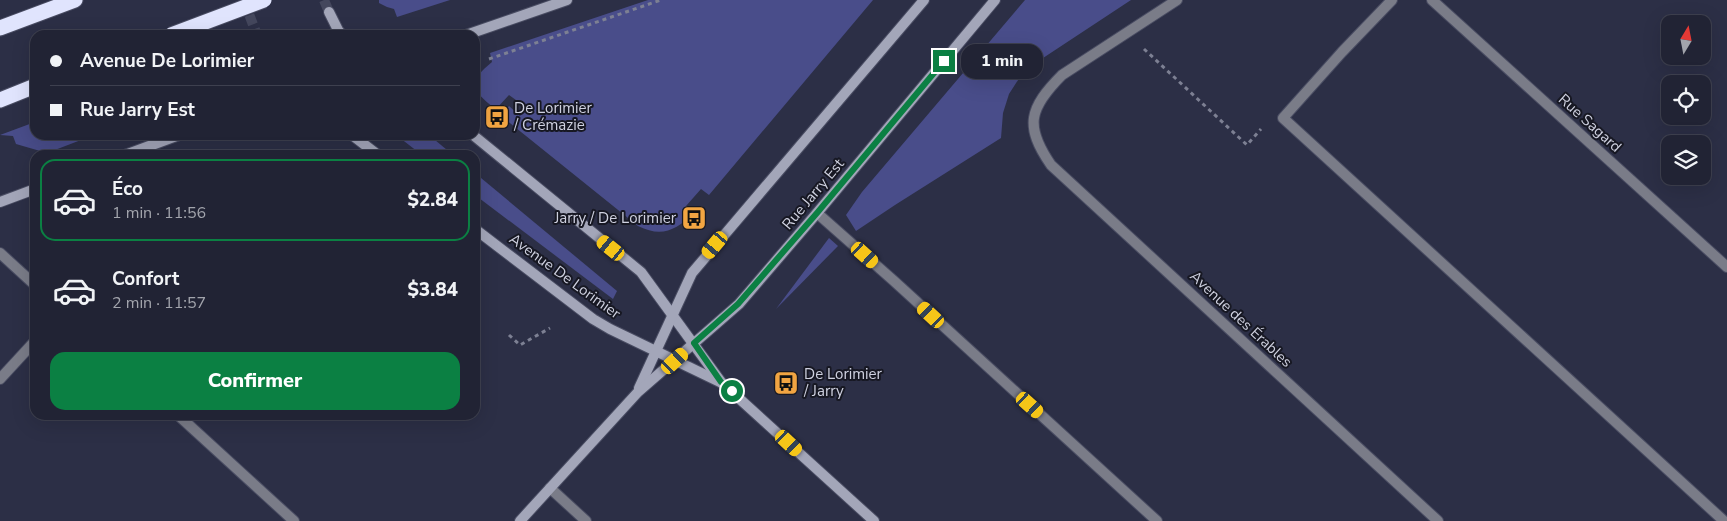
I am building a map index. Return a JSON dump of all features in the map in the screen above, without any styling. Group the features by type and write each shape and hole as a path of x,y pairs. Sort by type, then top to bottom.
{"highway":[{"path":"0,28 75,0"},
{"path":"184,30 264,0"},
{"path":"0,100 30,88"}],"main road":[{"path":"480,30 567,0"},
{"name":"Rue Jarry Est","path":"638,392 692,273 924,0"},
{"name":"Rue Jarry Est","path":"520,521 638,392 738,304 817,213 995,0"},
{"path":"329,12 338,30"},
{"path":"138,150 165,140"},
{"path":"358,140 372,150"},
{"name":"Avenue De Lorimier","path":"479,140 641,272 721,382 874,521"},
{"path":"0,202 30,191"},
{"name":"Avenue De Lorimier","path":"480,233 593,319 656,352 721,382"}],"street":[{"name":"Avenue des Érables","path":"1177,0 1062,75 1051,86 1041,100 1035,116 1033,132 1040,150 1051,165 1438,521"},
{"path":"1392,0 1283,118 1724,521"},
{"name":"Rue Sagard","path":"1432,0 1727,267"},
{"path":"817,213 887,274 1157,521"},
{"path":"0,253 30,280"},
{"path":"0,379 30,346"},
{"path":"183,420 294,521"},
{"path":"550,488 586,521"}],"path":[{"path":"489,58 661,0"},
{"path":"1143,49 1247,145 1265,125"},
{"path":"509,335 520,345 550,328"}],"shaded area":[{"path":"379,0 450,0 397,17 394,9 379,3"},
{"path":"648,0 873,0 709,195 701,189 686,206 694,213 675,228 662,232 647,230 638,226 501,116 509,106 520,116 527,108 509,95 496,109 482,97 480,94 480,74 492,62 490,53"},
{"path":"1025,0 1131,0 1037,62 1020,77 1009,94 1003,113 1001,138 856,231 846,215 862,192"},
{"path":"30,124 30,140 81,140 55,150 37,150 16,144 13,136 0,135"},
{"path":"403,140 435,140 447,150 416,150"},
{"path":"480,177 617,291 613,299 480,199"},
{"path":"829,238 838,246 776,309"}],"tunnel":[{"path":"324,0 329,12"},
{"path":"244,1 255,30"}],"place":[{"name":"De Lorimier / Crémazie","path":"497,117"},
{"name":"Jarry / De Lorimier","path":"694,218"},
{"name":"De Lorimier / Jarry","path":"786,383"}],"route":[{"path":"732,391 721,382 694,343 738,304 944,61"}]}
